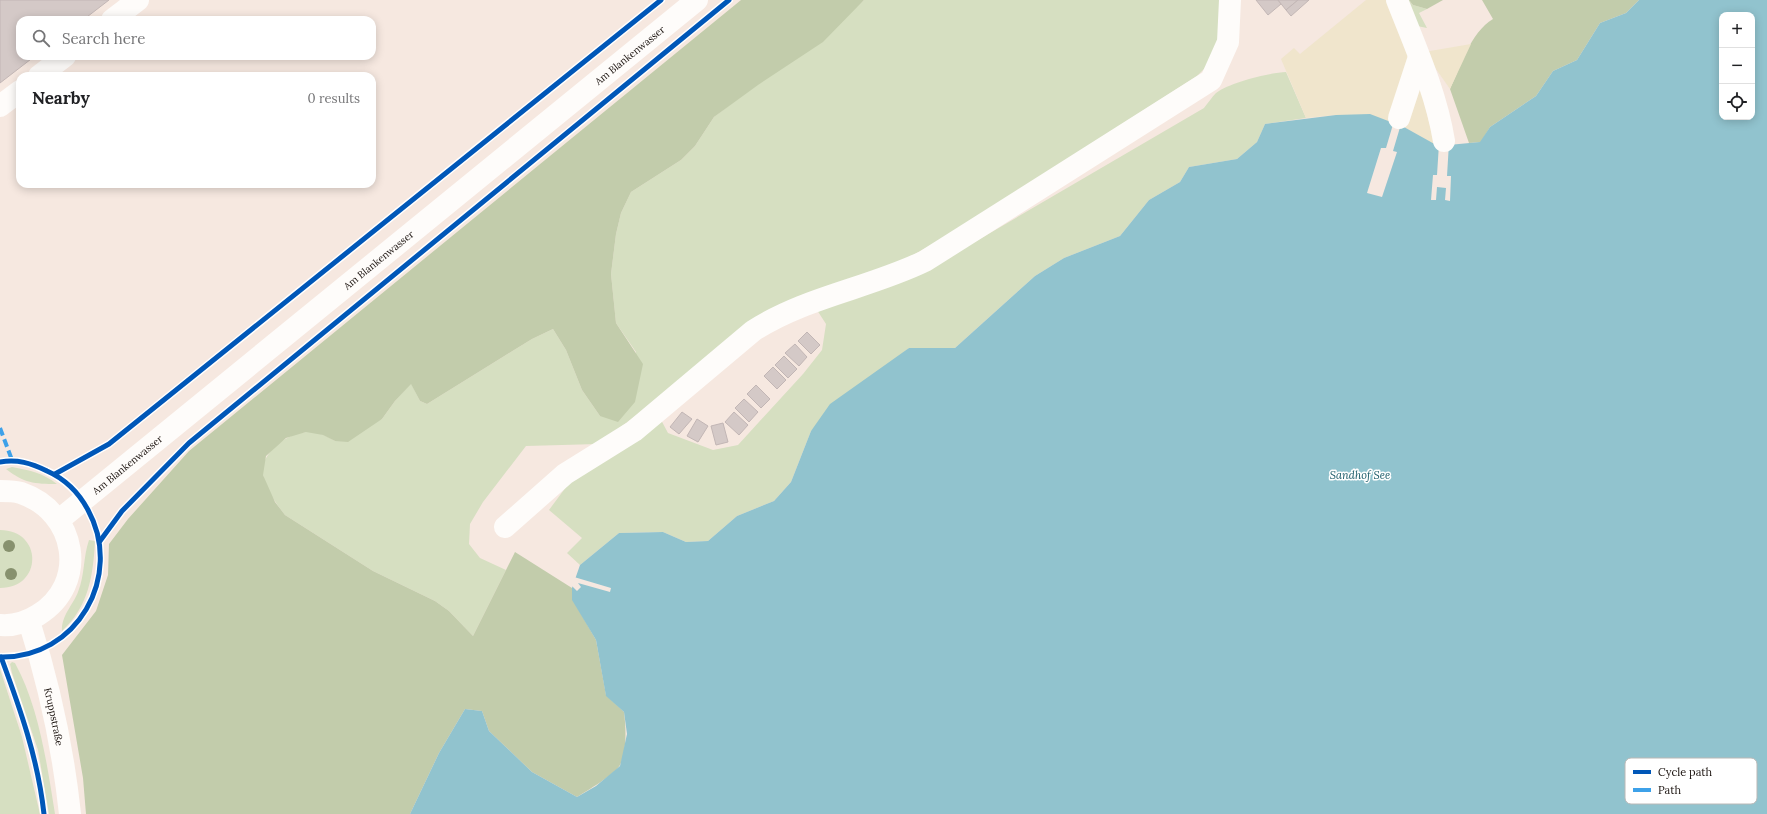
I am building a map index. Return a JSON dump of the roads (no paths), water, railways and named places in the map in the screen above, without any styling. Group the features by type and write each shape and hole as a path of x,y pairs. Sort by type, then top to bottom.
{"street":[{"path":"117,16 138,0"},
{"name":"Am Blankenwasser","path":"59,520 697,0"},
{"path":"505,527 565,474 634,431 753,331 770,320 789,311 900,274 925,261 1211,80 1228,42 1230,0"},
{"path":"1397,0 1440,117 1444,141"},
{"path":"1399,118 1419,57"},
{"path":"44,72 60,60"},
{"path":"0,106 16,94"},
{"path":"0,491 20,492 40,501 59,520 67,534 70,555 68,575 60,594 47,610 29,621 8,626 0,625"},
{"name":"Kruppstraße","path":"29,621 53,709 66,779 70,814"}],"water":[{"name":"Sandhof See","path":"1639,0 1767,0 1767,814 410,814 439,753 465,709 482,711 489,731 532,772 577,797 596,786 620,766 627,734 624,712 606,696 596,640 572,600 572,588 580,565 619,533 663,532 686,542 708,541 737,516 774,501 791,482 811,431 830,404 909,348 955,348 1035,276 1064,258 1120,236 1149,200 1180,182 1189,167 1237,159 1257,142 1265,124 1336,115 1370,114 1404,127 1438,146 1480,142 1490,127 1536,96 1553,71 1577,60 1600,23 1626,13"}]}
